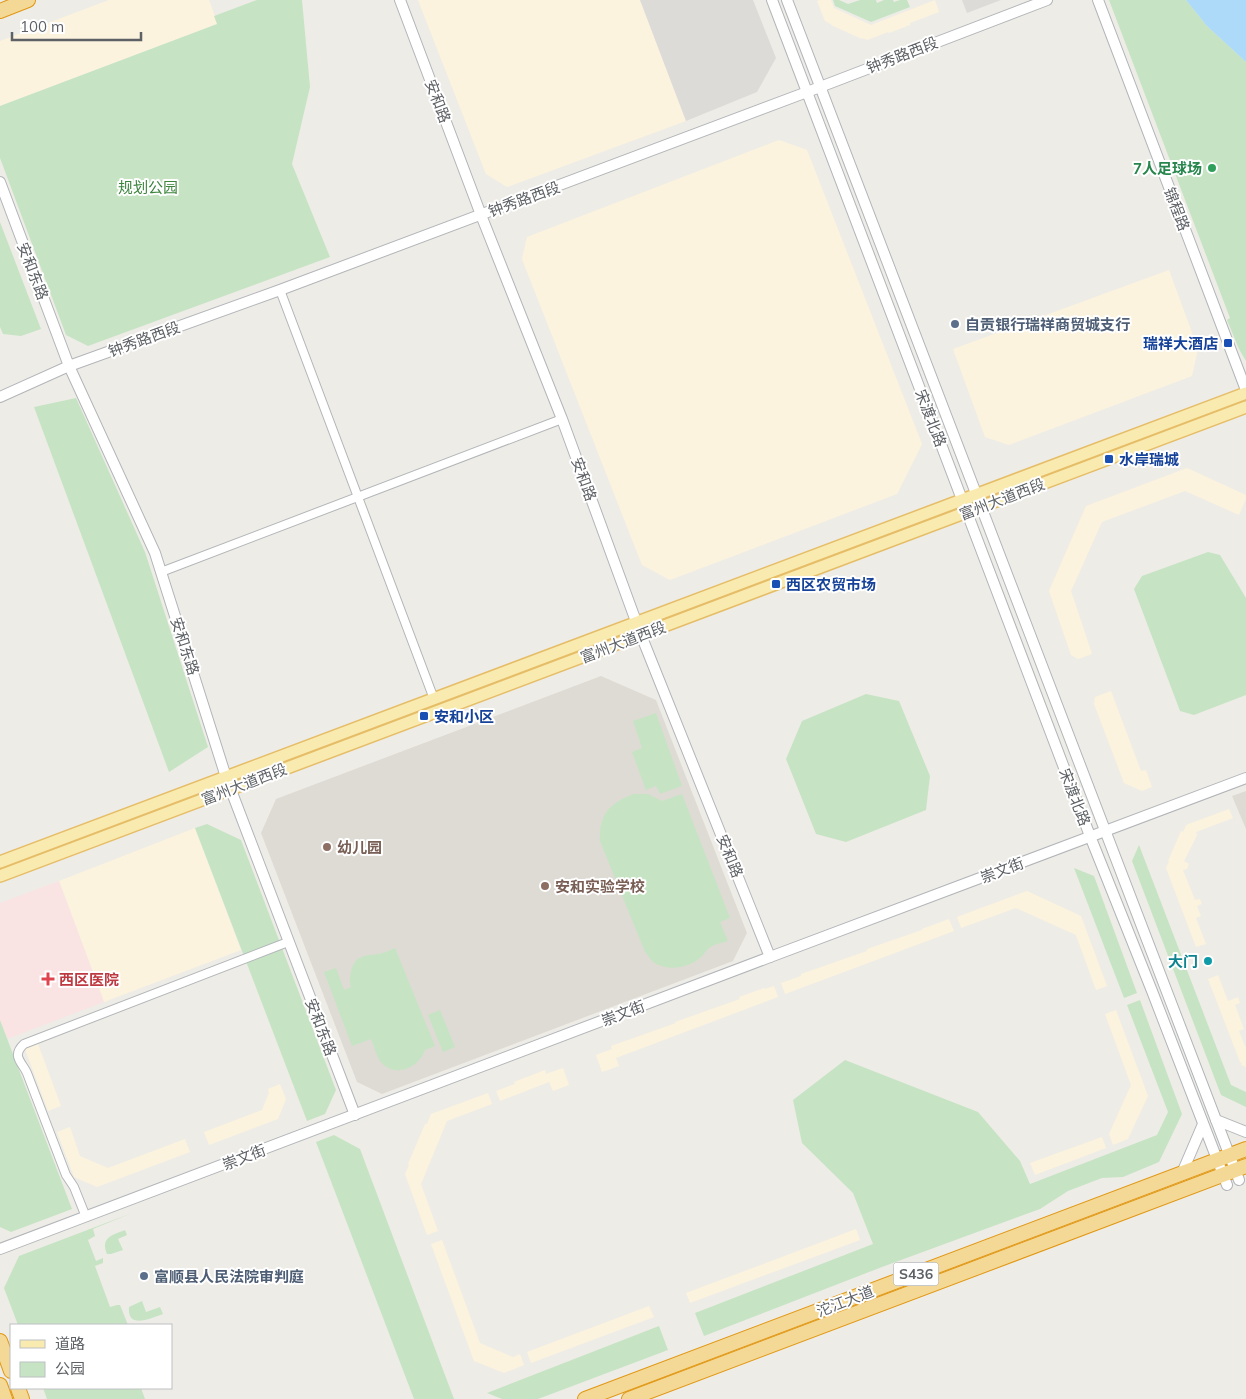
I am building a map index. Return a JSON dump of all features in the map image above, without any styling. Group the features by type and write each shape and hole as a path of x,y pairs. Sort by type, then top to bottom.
{"highway":[{"path":"0,11 28,0"},
{"name":"沱江大道","path":"585,1399 1246,1149"},
{"name":"沱江大道","path":"629,1399 1234,1175"},
{"path":"0,1341 10,1367"},
{"path":"0,1385 5,1399"}],"main road":[{"name":"富州大道西段","path":"0,862 962,500 1246,391"},
{"name":"富州大道西段","path":"0,876 1246,407"}],"street":[{"name":"安和路","path":"400,0 481,215 562,419 641,635 770,957"},
{"name":"宋渡北路","path":"772,0 1090,836 1203,1124 1223,1158"},
{"name":"宋渡北路","path":"787,0 1216,1120 1223,1158"},
{"name":"钟秀路西段","path":"0,397 69,366 481,215 1048,0"},
{"name":"锦程路","path":"1098,0 1246,391"},
{"name":"安和东路","path":"0,182 69,366 155,553 226,777 355,1115"},
{"path":"280,290 434,699"},
{"path":"161,572 562,419"},
{"name":"崇文街","path":"0,1249 1246,778"},
{"path":"86,1217 74,1187 66,1174 27,1073 19,1061 18,1054 20,1048 24,1044 288,942"},
{"path":"1216,1120 1246,1132"},
{"path":"1182,1174 1203,1124"},
{"path":"1223,1158 1234,1175"}],"shaded area":[{"path":"109,0 209,0 218,24 0,106 0,41"},
{"path":"418,0 640,0 686,121 507,187 486,174"},
{"path":"640,0 753,0 776,58 757,92 686,121"},
{"path":"831,0 834,8 871,25 935,0 939,12 910,23 910,25 867,40 825,21 817,1"},
{"path":"962,0 1001,0 967,13"},
{"path":"779,140 807,150 922,444 897,494 670,580 642,565 522,259 527,237"},
{"name":"瑞祥大酒店","path":"1169,270 1198,349 1192,376 1009,445 985,437 953,349"},
{"path":"1187,468 1246,495 1239,515 1185,491 1102,522 1071,591 1092,654 1078,659 1071,655 1049,591 1086,506"},
{"name":"安和实验学校","path":"601,676 656,700 747,933 733,961 382,1094 357,1082 261,833 276,799"},
{"path":"1111,691 1141,771 1146,770 1152,787 1142,791 1124,783 1094,704 1095,697"},
{"path":"1246,791 1246,829 1232,796"},
{"path":"1229,809 1233,818 1196,832 1197,835 1184,861 1189,864 1187,869 1183,870 1195,900 1200,899 1202,904 1197,906 1201,916 1196,918 1206,944 1196,947 1166,868 1181,831 1183,832 1186,825"},
{"path":"195,828 241,950 104,1002 59,881"},
{"name":"西区医院","path":"59,881 104,1002 7,1039 0,1020 0,903"},
{"path":"1027,891 1081,916 1107,986 1096,990 1076,935 1016,908 961,928 957,917"},
{"path":"949,919 954,931 785,994 781,983"},
{"path":"1218,975 1228,1001 1238,997 1240,1003 1235,1005 1244,1029 1239,1031 1246,1048 1246,1067 1241,1065 1242,1063 1208,979"},
{"path":"774,986 778,997 616,1058 619,1066 602,1072 596,1055 612,1049 611,1046 740,999 739,997"},
{"path":"1116,1010 1148,1096 1128,1139 1113,1145 1109,1134 1131,1085 1105,1014"},
{"path":"38,1044 61,1106 48,1111 25,1049"},
{"path":"563,1068 569,1085 553,1091 549,1082 500,1101 496,1091 545,1070 546,1074"},
{"path":"280,1084 286,1099 278,1119 209,1145 204,1132 262,1110 269,1093 268,1089"},
{"path":"488,1093 492,1104 447,1121 421,1184 438,1231 427,1235 405,1174 425,1124 427,1124 431,1114"},
{"path":"70,1127 80,1156 108,1168 185,1139 190,1152 97,1187 74,1177 57,1132"},
{"path":"1102,1137 1106,1148 1035,1175 1030,1163"},
{"path":"856,1229 860,1240 690,1303 686,1293"},
{"path":"442,1240 480,1343 513,1357 520,1354 524,1365 504,1373 474,1361 431,1244"},
{"path":"649,1306 654,1317 531,1363 527,1352"}],"green space":[{"name":"规划公园","path":"257,0 302,0 310,87 292,164 330,257 88,346 66,335 0,158 0,106 217,24 214,16"},
{"path":"833,0 839,0 848,4 860,0 876,0 877,3 884,0 893,0 894,2 907,0 910,7 871,22 835,6"},
{"path":"1109,0 1186,0 1207,26 1246,62 1246,361 1227,320 1230,318"},
{"path":"0,222 41,329 21,336 3,334 0,327"},
{"path":"76,398 145,552 208,747 169,772 34,407"},
{"path":"1208,552 1220,555 1246,598 1246,695 1194,715 1180,711 1134,589 1142,576"},
{"path":"866,694 899,701 930,776 926,810 846,842 816,834 786,759 802,721"},
{"path":"656,713 682,786 660,794 656,786 646,790 632,752 642,748 633,721"},
{"path":"633,794 648,794 662,801 682,794 730,918 720,922 728,941 711,947 696,961 685,966 671,968 659,965 653,962 645,952 600,841 601,824 607,811 618,802"},
{"path":"207,824 241,840 336,1090 325,1114 307,1121 195,828"},
{"path":"1139,845 1231,1085 1246,1092 1246,1107 1221,1095 1132,861"},
{"path":"1074,868 1094,876 1137,993 1124,998"},
{"path":"395,948 435,1046 425,1050 412,1066 399,1070 392,1069 380,1061 371,1039 352,1046 324,972 336,968 344,990 351,987 351,971 358,959 381,954"},
{"path":"1140,1000 1182,1114 1159,1162 1123,1177 1102,1178 1068,1191 1040,1209 882,1267 704,1336 695,1313 873,1244 853,1193 802,1143 793,1100 845,1060 978,1112 1020,1161 1030,1184 1157,1135 1168,1112 1127,1005"},
{"path":"440,1010 455,1047 443,1052 428,1015"},
{"path":"0,1020 72,1209 11,1232 0,1227"},
{"path":"334,1135 360,1149 454,1399 414,1399 316,1142"},
{"path":"132,1213 93,1229 95,1236 88,1240 96,1261 103,1258 103,1263 95,1266 110,1307 120,1305 128,1324 18,1324 4,1288 19,1256"},
{"path":"125,1230 127,1235 118,1239 123,1250 107,1254 105,1248 106,1240 112,1235"},
{"path":"142,1301 146,1312 160,1307 163,1314 141,1321 132,1318 129,1314 129,1307"},
{"path":"659,1326 668,1350 538,1399 502,1399 487,1393"},
{"path":"43,1389 141,1389 145,1399 47,1399"}],"water":[{"path":"1186,0 1246,0 1246,62 1207,26"}],"place":[{"name":"7人足球场","path":"1212,168"},
{"name":"自贡银行瑞祥商贸城支行","path":"955,324"},
{"name":"瑞祥大酒店","path":"1228,343"},
{"name":"水岸瑞城","path":"1109,459"},
{"name":"西区农贸市场","path":"776,584"},
{"name":"安和小区","path":"424,716"},
{"name":"幼儿园","path":"327,847"},
{"name":"安和实验学校","path":"545,886"},
{"name":"大门","path":"1208,961"},
{"name":"西区医院","path":"48,979"},
{"name":"富顺县人民法院审判庭","path":"144,1276"}]}
